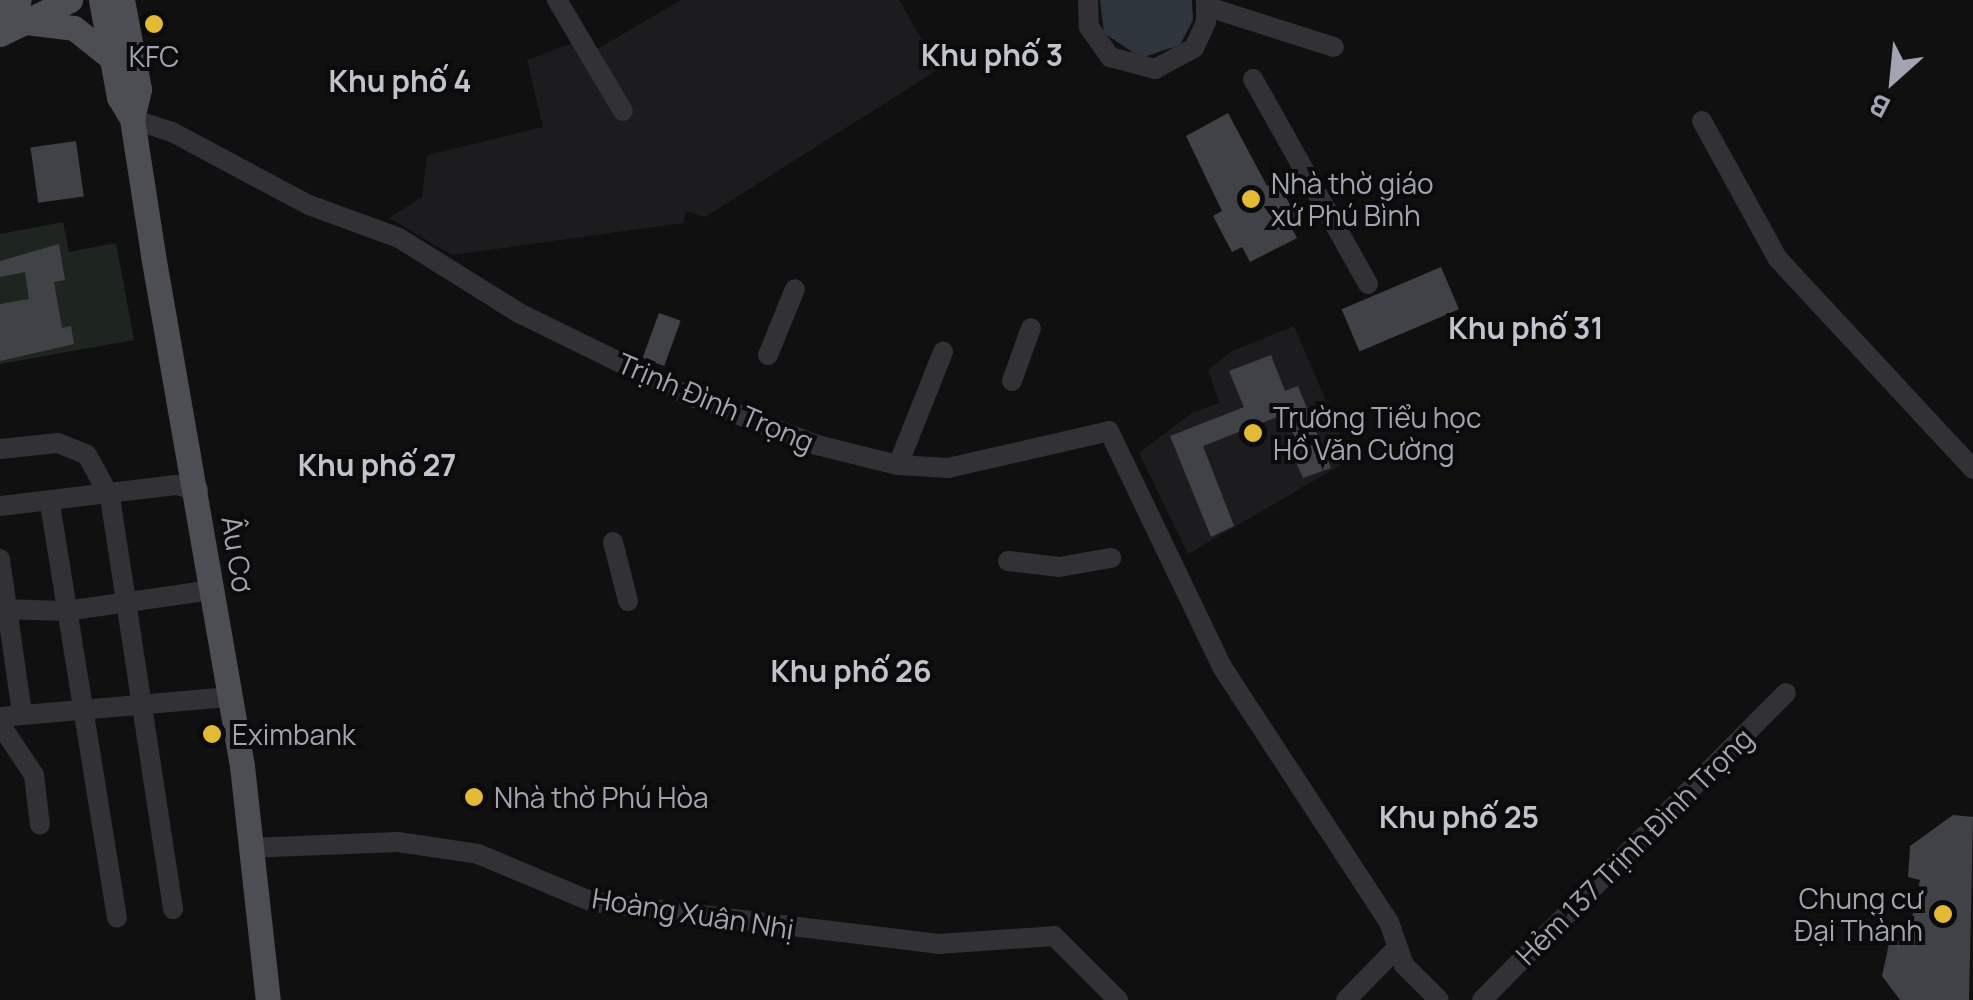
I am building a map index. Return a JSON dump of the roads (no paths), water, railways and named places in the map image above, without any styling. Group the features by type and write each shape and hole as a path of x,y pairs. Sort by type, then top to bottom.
{"main road":[{"path":"0,10 70,0"},
{"name":"Âu Cơ","path":"102,0 122,56 140,89 132,120 198,490 230,697 250,848 263,998"},
{"name":"Âu Cơ","path":"122,0 122,56"},
{"path":"21,6 74,28 122,56 137,0"},
{"path":"0,34 21,6"}],"street":[{"path":"557,0 623,110"},
{"path":"1088,0 1097,44 1140,69 1170,66 1194,48 1207,4 1334,47"},
{"path":"1253,79 1368,284"},
{"name":"Trịnh Đình Trọng","path":"132,120 172,132 309,205 399,238 519,313 684,394 784,435 898,466 966,465 1110,431 1222,667 1389,922 1395,950 1439,1000"},
{"path":"1702,121 1778,259 1973,469"},
{"path":"768,356 795,289"},
{"path":"1012,380 1031,328"},
{"path":"898,466 943,352"},
{"path":"0,448 58,443 87,456 110,497 173,909"},
{"path":"0,506 110,497 176,485 198,490"},
{"path":"50,504 95,814 117,918"},
{"path":"613,542 628,602"},
{"path":"0,558 4,610 22,714"},
{"path":"1008,560 1059,568 1110,558"},
{"path":"4,610 66,611 212,590"},
{"name":"Hẻm 137 Trịnh Đình Trọng","path":"1482,1000 1786,692"},
{"path":"40,825 34,775 0,721 82,705 230,697"},
{"name":"Hoàng Xuân Nhị","path":"250,848 398,842 478,854 593,902 938,944 1054,936 1118,1000"},
{"path":"1346,1000 1395,950"}],"place":[{"name":"KFC","path":"154,24"},
{"name":"Nhà thờ giáo xứ Phú Bình","path":"1251,199"},
{"name":"Trường Tiểu học Hồ Văn Cường","path":"1253,433"},
{"name":"Eximbank","path":"212,734"},
{"name":"Nhà thờ Phú Hòa","path":"474,797"},
{"name":"Chung cư Đại Thành","path":"1943,914"}],"district":[{"name":"Khu phố 3","path":"992,55"},
{"name":"Khu phố 4","path":"400,81"},
{"name":"Khu phố 31","path":"1526,328"},
{"name":"Khu phố 27","path":"377,465"},
{"name":"Khu phố 26","path":"851,671"},
{"name":"Khu phố 25","path":"1459,817"}]}
